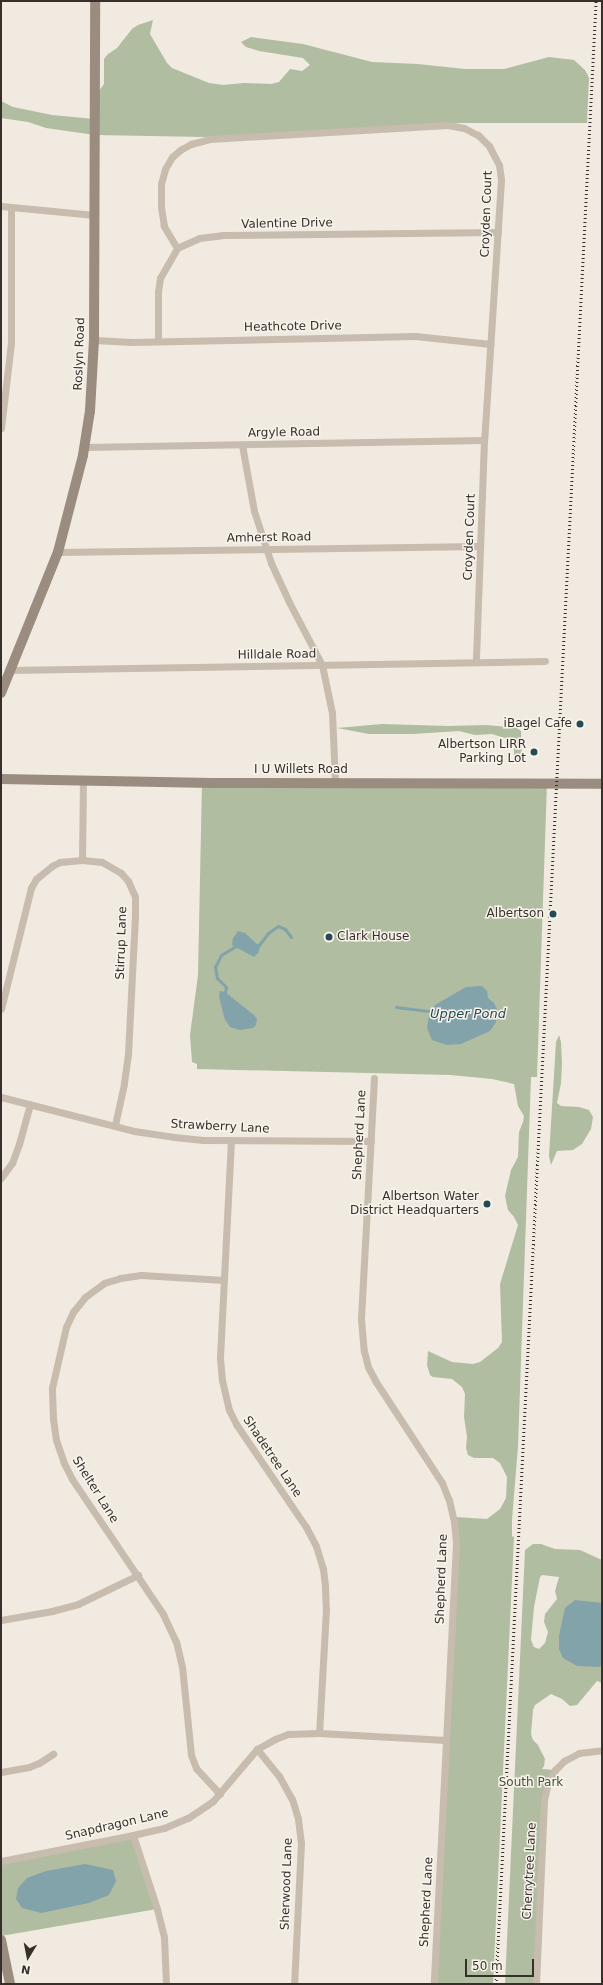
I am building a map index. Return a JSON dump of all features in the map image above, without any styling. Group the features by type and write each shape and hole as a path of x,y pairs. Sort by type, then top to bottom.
{"main road":[{"name":"Roslyn Road","path":"1,693 58,552 73,499 85,447 90,411 94,340 94,1"},
{"name":"I U Willets Road","path":"1,779 83,781 602,784"},
{"path":"1,1940 10,1984"}],"street":[{"name":"Croyden Court","path":"177,248 164,226 161,206 161,184 168,163 180,150 186,146 210,139 448,125 464,128 478,135 489,146 496,157 501,180 484,440 476,662"},
{"path":"1,206 94,215"},
{"path":"1,428 11,343 11,207"},
{"name":"Valentine Drive","path":"177,248 199,238 222,235 498,232"},
{"path":"158,341 158,292 160,278 177,248"},
{"name":"Heathcote Drive","path":"94,340 158,341 415,336 491,344"},
{"name":"Argyle Road","path":"85,447 484,440"},
{"path":"242,444 254,511 271,563 289,602 322,665 332,713 335,783"},
{"name":"Amherst Road","path":"58,552 480,546"},
{"name":"Hilldale Road","path":"10,670 545,661"},
{"path":"82,860 83,781"},
{"name":"Stirrup Lane","path":"1,1009 31,888 36,879 52,866 60,862 82,860 102,862 115,868 128,881 135,897 128,1054 124,1084 115,1125"},
{"name":"Shepherd Lane","path":"374,1078 361,1319 364,1350 368,1367 376,1382 422,1450 442,1483 449,1500 454,1521 456,1544 434,1984"},
{"name":"Strawberry Lane","path":"1,1097 115,1125 174,1137 231,1140 371,1141"},
{"path":"1,1178 12,1163 30,1104"},
{"name":"Shadetree Lane","path":"231,1140 220,1358 222,1380 229,1410 248,1443 306,1527 316,1546 323,1570 326,1586 326,1609 319,1733"},
{"name":"Shelter Lane","path":"220,1794 196,1768 191,1755 182,1667 176,1642 164,1614 72,1479 64,1463 56,1440 53,1419 52,1388 66,1327 72,1312 85,1297 104,1283 120,1278 140,1275 224,1280"},
{"path":"1,1620 52,1611 78,1604 138,1575"},
{"name":"Snapdragon Lane","path":"1,1861 164,1828 188,1818 213,1801 220,1794 257,1749 288,1734 319,1733 446,1740"},
{"name":"Sherwood Lane","path":"257,1749 279,1776 292,1799 298,1819 301,1844 294,1984"},
{"name":"Cherrytree Lane","path":"536,1984 544,1800 548,1783 555,1770 561,1764 579,1752 602,1750"},
{"path":"1,1772 29,1767 39,1763 53,1754"},
{"path":"133,1835 157,1909 164,1937 166,1984"}],"green space":[{"path":"153,20 150,34 167,63 172,68 209,83 223,85 244,83 271,84 279,82 290,69 302,71 310,65 303,58 259,51 246,47 241,42 251,37 303,44 372,62 418,64 465,69 504,69 549,57 574,60 585,70 589,78 587,123 448,123 205,137 95,135 46,128 28,122 1,118 1,101 13,107 52,115 94,119 95,96 104,84 104,59 108,54 117,48 132,29 138,25"},
{"path":"382,724 448,726 486,725 517,728 521,731 522,757 519,763 516,761 514,757 514,743 508,739 492,734 475,735 459,731 413,734 369,734 337,728"},
{"path":"202,782 547,783 537,1077 531,1077 518,1446 512,1520 512,1536 514,1537 493,1984 434,1984 455,1517 487,1519 500,1509 506,1498 507,1477 500,1463 493,1458 474,1458 468,1455 466,1448 467,1437 464,1417 465,1394 462,1387 452,1379 433,1377 430,1375 427,1365 428,1351 452,1362 473,1364 480,1362 498,1348 502,1342 500,1284 518,1225 508,1210 505,1196 511,1170 518,1157 519,1132 524,1116 518,1106 514,1084 492,1079 451,1075 197,1069 197,1064 192,1062 190,1035 198,975"},
{"path":"559,1035 561,1042 562,1063 561,1083 557,1103 561,1106 579,1107 589,1110 593,1117 591,1129 582,1144 573,1150 557,1151 551,1165 549,1156 556,1042"},
{"name":"South Park","path":"533,1544 541,1544 555,1549 580,1550 602,1560 602,1683 597,1681 577,1705 570,1706 562,1699 551,1694 535,1705 533,1710 531,1734 545,1759 542,1769 555,1770 548,1783 536,1984 505,1984 525,1550","holes":["542,1575 559,1577 555,1591 557,1599 545,1614 544,1622 548,1632 545,1643 539,1649 534,1647 531,1640 534,1607 540,1577"]},
{"path":"133,1835 157,1909 1,1936 1,1861"}],"water":[{"path":"238,931 245,933 260,947 258,953 254,957 232,945 233,938"},
{"name":"Upper Pond","path":"482,986 487,991 488,998 494,1003 497,1009 496,1022 490,1031 461,1044 447,1045 432,1040 427,1028 429,1015 435,1005 466,987"},
{"path":"220,991 225,992 254,1015 257,1019 256,1025 253,1028 240,1030 230,1027 225,1020 219,997"},
{"path":"575,1600 602,1603 602,1665 599,1667 577,1666 563,1658 559,1649 559,1636 565,1608"},
{"path":"85,1864 113,1870 116,1881 109,1895 89,1903 41,1913 22,1908 16,1899 18,1888 27,1878 46,1871"}],"waterway":[{"path":"256,945 259,945 268,933 278,926 285,929 291,937"},
{"path":"225,992 226,987 217,978 215,967 221,955 236,946"},
{"path":"396,1007 434,1012"}],"railway":[{"path":"496,1984 596,1"}],"place":[{"name":"iBagel Cafe","path":"580,724"},
{"name":"Albertson LIRR Parking Lot","path":"534,752"},
{"name":"Albertson","path":"553,914"},
{"name":"Clark House","path":"329,937"},
{"name":"Albertson Water District Headquarters","path":"487,1204"}]}
